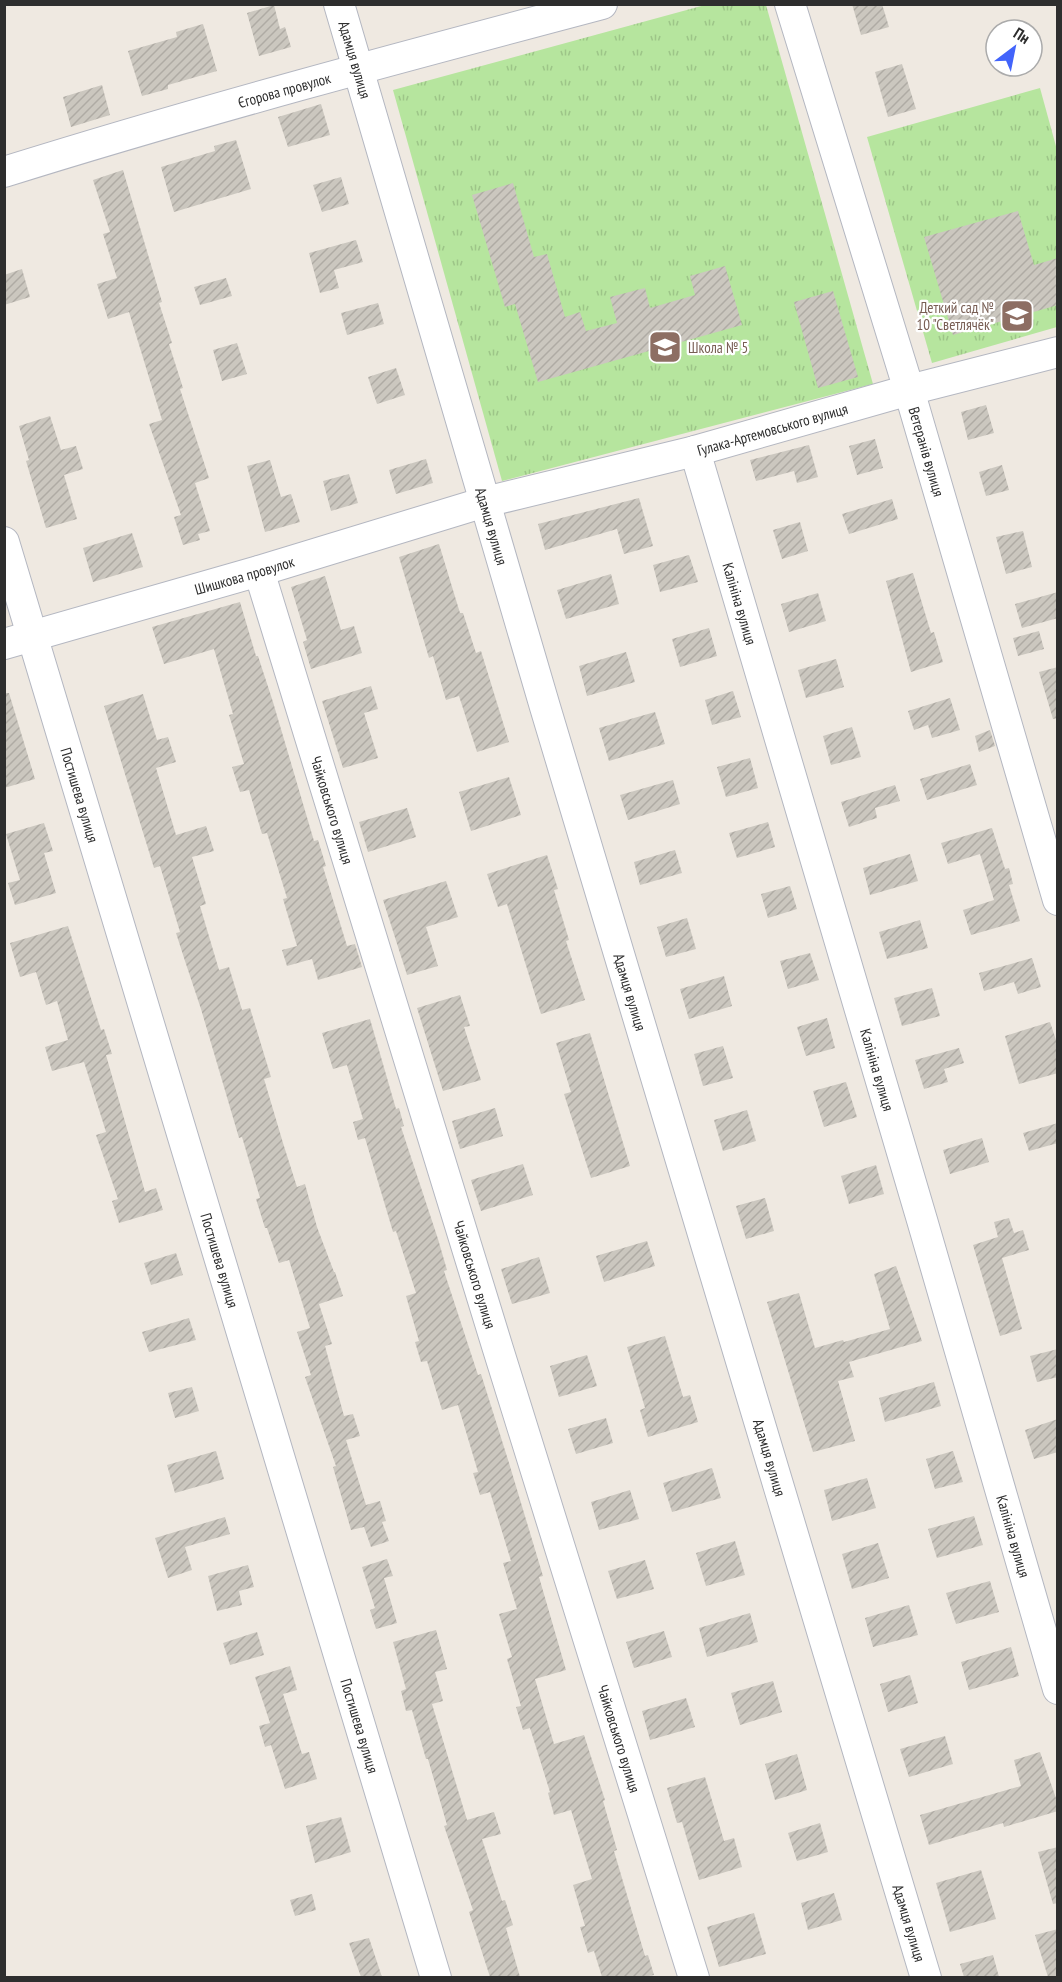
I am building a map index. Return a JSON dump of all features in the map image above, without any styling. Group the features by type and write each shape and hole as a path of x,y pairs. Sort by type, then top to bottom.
{"street":[{"name":"Адамця вулиця","path":"339,4 485,502 926,1977"},
{"name":"Єгорова провулок","path":"4,172 131,132 602,4"},
{"name":"Ветеранів вулиця","path":"790,4 909,390 1058,900"},
{"name":"Гулака-Артемовського вулиця","path":"485,502 695,451 909,390 1058,352"},
{"name":"Калініна вулиця","path":"695,451 1058,1689"},
{"name":"Шишкова провулок","path":"4,644 259,571 485,502"},
{"name":"Постишева вулиця","path":"4,542 436,1977"},
{"name":"Чайковського вулиця","path":"259,571 694,1977"}],"green space":[{"path":"705,5 766,5 873,384 502,481 393,90"},
{"path":"1040,88 1057,150 1057,327 932,363 867,137"}],"building":[{"path":"852,4 882,4 889,27 861,35"},
{"path":"274,5 280,29 285,27 291,47 259,56 247,13"},
{"path":"203,24 217,71 168,85 168,89 142,96 128,51 177,37 176,32"},
{"path":"902,64 916,109 888,117 875,72"},
{"path":"102,85 110,115 71,127 63,97"},
{"path":"321,104 330,135 288,147 278,117"},
{"path":"236,140 251,189 174,212 161,167 215,151 214,146"},
{"path":"123,170 162,302 159,303 172,343 169,344 183,388 180,389 209,478 195,483 210,531 198,534 200,540 183,545 174,517 181,515 149,424 162,420 129,312 108,319 97,284 117,278 103,234 110,232 93,180"},
{"path":"341,177 349,204 322,212 313,185"},
{"path":"513,183 534,257 547,254 565,317 580,312 586,331 617,323 610,297 645,288 650,308 695,295 690,276 725,266 742,325 538,382 515,304 505,307 472,195"},
{"path":"1018,211 1034,265 1058,258 1058,305 953,335 924,237"},
{"path":"356,240 363,262 334,270 339,288 320,293 309,253"},
{"path":"22,269 30,297 4,305 4,275"},
{"path":"226,278 232,296 200,305 194,287"},
{"path":"833,291 858,377 818,388 794,302"},
{"path":"378,303 384,324 347,335 341,313"},
{"path":"237,343 247,374 222,381 213,350"},
{"path":"396,368 405,395 377,404 368,377"},
{"path":"986,405 994,433 968,440 961,412"},
{"path":"50,416 61,450 76,446 83,469 64,475 77,519 46,528 26,461 29,460 19,426"},
{"path":"875,439 883,468 857,475 849,446"},
{"path":"809,445 818,477 797,483 794,471 756,481 750,460"},
{"path":"426,459 433,483 396,494 389,470"},
{"path":"270,460 281,497 291,494 300,522 265,532 247,466"},
{"path":"1002,465 1009,490 986,496 979,472"},
{"path":"349,474 358,503 331,511 323,481"},
{"path":"639,498 653,546 624,554 617,529 545,550 538,524"},
{"path":"892,499 898,519 849,534 842,514"},
{"path":"800,522 808,551 782,559 773,530"},
{"path":"1023,531 1032,567 1006,574 996,537"},
{"path":"132,533 143,567 93,582 83,548"},
{"path":"439,544 460,613 463,613 476,653 481,651 509,742 477,752 459,696 446,700 433,656 429,658 399,557"},
{"path":"689,555 698,582 660,592 653,565"},
{"path":"913,573 931,633 934,632 943,662 911,672 886,581"},
{"path":"611,574 619,604 566,619 557,590"},
{"path":"325,576 341,630 354,626 362,653 311,669 303,642 307,640 291,587"},
{"path":"1058,592 1058,618 1022,628 1015,604"},
{"path":"818,593 826,621 789,632 781,604"},
{"path":"240,602 273,702 314,841 318,840 326,866 323,867 347,946 355,944 362,967 318,980 312,959 287,966 282,950 297,946 283,899 287,898 267,833 262,834 249,790 240,792 232,767 244,764 229,715 233,714 214,649 164,664 152,627"},
{"path":"709,628 717,656 680,667 672,639"},
{"path":"1039,631 1044,649 1018,656 1013,638"},
{"path":"626,652 635,682 587,696 579,666"},
{"path":"836,659 844,687 806,698 798,670"},
{"path":"1058,667 1058,718 1053,719 1039,672"},
{"path":"371,686 378,709 364,713 378,758 343,768 322,701"},
{"path":"733,691 741,717 712,725 705,700"},
{"path":"4,693 9,693 35,779 4,788"},
{"path":"143,694 157,740 168,737 176,762 156,768 176,835 206,826 214,851 192,857 206,904 200,906 219,970 229,967 242,1010 250,1008 271,1077 264,1079 297,1187 305,1184 317,1227 343,1296 319,1304 332,1344 325,1346 344,1416 353,1414 360,1436 346,1440 366,1505 380,1501 386,1521 382,1522 389,1541 371,1547 364,1527 351,1530 333,1467 336,1466 305,1377 311,1375 297,1332 310,1328 289,1260 279,1263 267,1228 265,1228 256,1199 260,1198 242,1137 239,1138 176,933 180,932 160,866 154,868 104,706"},
{"path":"950,698 960,730 932,738 928,725 914,730 908,711"},
{"path":"655,712 665,744 609,761 599,728"},
{"path":"852,727 861,757 831,765 823,736"},
{"path":"990,730 995,746 979,752 975,736"},
{"path":"750,758 758,788 726,797 717,767"},
{"path":"970,764 977,785 927,800 920,779"},
{"path":"509,777 521,815 471,831 459,792"},
{"path":"673,780 680,804 628,820 620,795"},
{"path":"895,785 900,801 875,808 877,818 849,827 841,802"},
{"path":"407,808 416,837 368,852 359,822"},
{"path":"768,822 775,847 737,858 729,833"},
{"path":"44,823 53,851 44,853 56,893 15,905 8,883 20,880 6,834"},
{"path":"992,828 1005,869 1009,868 1013,884 1009,885 1020,921 971,935 963,910 994,900 980,854 948,864 941,843"},
{"path":"675,850 682,873 640,885 634,862"},
{"path":"910,854 918,881 870,895 863,868"},
{"path":"547,855 558,889 554,890 569,940 566,941 585,1000 541,1014 507,904 498,907 487,874"},
{"path":"446,881 458,917 426,927 438,966 407,975 383,900"},
{"path":"790,886 797,909 768,918 761,894"},
{"path":"687,918 696,949 666,957 657,927"},
{"path":"920,920 928,948 887,959 879,932"},
{"path":"68,926 101,1030 104,1029 112,1054 106,1055 145,1192 156,1188 163,1210 119,1223 112,1201 118,1199 96,1135 106,1132 84,1062 52,1071 45,1047 68,1040 57,1001 46,1005 36,972 20,977 10,943"},
{"path":"810,953 819,980 788,989 780,961"},
{"path":"1032,958 1041,987 1018,994 1014,982 984,991 979,973"},
{"path":"724,976 732,1006 689,1019 680,989"},
{"path":"932,988 940,1016 902,1026 894,998"},
{"path":"460,995 470,1026 464,1027 481,1080 443,1091 417,1008"},
{"path":"827,1018 835,1048 806,1056 797,1027"},
{"path":"370,1019 396,1109 399,1108 404,1126 401,1127 438,1239 447,1270 444,1271 478,1375 481,1374 543,1576 539,1577 566,1670 535,1679 554,1744 584,1735 605,1800 603,1801 617,1850 614,1851 645,1956 648,1955 654,1975 602,1977 594,1951 588,1953 580,1927 585,1926 573,1885 592,1879 571,1810 554,1815 548,1793 550,1792 530,1728 523,1730 516,1707 521,1706 507,1659 512,1657 499,1614 517,1609 503,1563 511,1561 490,1492 480,1495 473,1473 478,1472 458,1405 442,1410 427,1361 421,1362 415,1342 419,1341 406,1296 416,1293 396,1231 393,1232 365,1138 358,1140 353,1122 363,1119 347,1065 333,1069 322,1033"},
{"path":"1050,1022 1058,1046 1058,1073 1019,1084 1005,1036"},
{"path":"590,1033 630,1166 591,1178 564,1094 571,1092 556,1043"},
{"path":"723,1046 733,1078 703,1086 694,1054"},
{"path":"959,1048 964,1063 944,1069 948,1082 924,1089 915,1060"},
{"path":"846,1082 857,1117 824,1127 813,1091"},
{"path":"495,1108 503,1136 460,1149 452,1121"},
{"path":"747,1110 756,1141 723,1151 714,1120"},
{"path":"1058,1123 1058,1143 1029,1151 1023,1133"},
{"path":"982,1138 989,1162 950,1174 943,1150"},
{"path":"523,1164 533,1195 481,1211 471,1180"},
{"path":"876,1165 884,1194 849,1204 841,1176"},
{"path":"765,1198 774,1231 746,1239 736,1206"},
{"path":"1009,1218 1014,1233 1023,1230 1029,1250 1002,1258 1022,1329 1000,1336 973,1245 998,1237 994,1222"},
{"path":"647,1241 655,1266 604,1282 596,1256"},
{"path":"176,1253 183,1275 151,1285 144,1263"},
{"path":"539,1257 550,1293 512,1304 501,1269"},
{"path":"896,1266 922,1341 849,1362 854,1377 838,1381 855,1441 813,1452 767,1302 799,1293 815,1348 843,1340 844,1342 890,1329 874,1274"},
{"path":"189,1318 196,1340 149,1352 142,1332"},
{"path":"665,1336 683,1397 690,1395 698,1422 648,1437 640,1410 645,1408 627,1347"},
{"path":"1058,1349 1058,1377 1037,1382 1030,1356"},
{"path":"587,1355 597,1386 559,1397 550,1366"},
{"path":"934,1382 941,1406 885,1422 879,1398"},
{"path":"192,1387 199,1411 175,1418 168,1393"},
{"path":"606,1418 613,1443 576,1454 568,1429"},
{"path":"1058,1419 1058,1452 1034,1459 1025,1430"},
{"path":"216,1451 224,1479 175,1493 167,1465"},
{"path":"953,1451 963,1482 935,1489 926,1459"},
{"path":"712,1468 721,1498 672,1512 663,1483"},
{"path":"867,1478 876,1508 832,1521 824,1490"},
{"path":"630,1490 639,1519 599,1530 591,1502"},
{"path":"974,1516 983,1545 937,1558 928,1529"},
{"path":"225,1517 230,1534 185,1547 192,1570 168,1578 155,1538"},
{"path":"735,1541 745,1575 706,1586 696,1553"},
{"path":"878,1543 889,1578 852,1589 842,1554"},
{"path":"387,1559 393,1576 384,1578 397,1623 376,1629 370,1610 375,1608 362,1567"},
{"path":"645,1560 654,1589 617,1599 608,1571"},
{"path":"248,1565 254,1587 239,1591 242,1605 217,1611 208,1576"},
{"path":"990,1581 999,1612 956,1624 946,1593"},
{"path":"909,1605 918,1635 873,1647 865,1618"},
{"path":"750,1613 758,1642 707,1657 699,1628"},
{"path":"436,1630 447,1669 435,1672 443,1701 432,1704 467,1820 494,1812 501,1834 482,1839 502,1901 505,1900 513,1925 506,1928 520,1977 490,1977 469,1912 473,1910 444,1826 447,1825 428,1759 426,1759 412,1710 406,1711 401,1691 406,1689 393,1642"},
{"path":"664,1631 672,1657 634,1668 626,1642"},
{"path":"257,1632 264,1655 230,1665 223,1643"},
{"path":"1011,1647 1019,1676 969,1690 961,1662"},
{"path":"290,1666 297,1690 283,1694 302,1754 309,1752 317,1779 285,1789 271,1745 265,1747 259,1726 270,1723 255,1677"},
{"path":"910,1675 918,1703 888,1712 880,1684"},
{"path":"773,1681 782,1712 740,1725 731,1693"},
{"path":"686,1698 695,1727 650,1740 642,1711"},
{"path":"945,1736 953,1764 909,1777 900,1749"},
{"path":"1040,1752 1058,1804 1058,1811 1004,1827 1003,1823 929,1845 920,1815 1021,1786 1014,1760"},
{"path":"797,1754 807,1790 775,1800 765,1764"},
{"path":"705,1777 724,1841 734,1838 742,1867 699,1880 682,1822 677,1823 667,1788"},
{"path":"341,1817 351,1852 315,1863 306,1826"},
{"path":"820,1823 828,1852 797,1861 788,1833"},
{"path":"1058,1847 1058,1903 1053,1904 1038,1852"},
{"path":"981,1870 996,1919 950,1932 936,1883"},
{"path":"834,1893 842,1920 808,1930 801,1903"},
{"path":"312,1894 316,1910 295,1916 290,1900"},
{"path":"754,1913 766,1954 719,1967 707,1927"},
{"path":"1058,1929 1058,1977 1048,1977 1035,1935"},
{"path":"369,1938 382,1977 361,1977 349,1943"},
{"path":"993,1955 999,1977 964,1977 960,1964"}],"place":[{"name":"Деткий сад № 10 \"Светлячёк\"","path":"1017,316"},
{"name":"Школа № 5","path":"665,347"}]}
